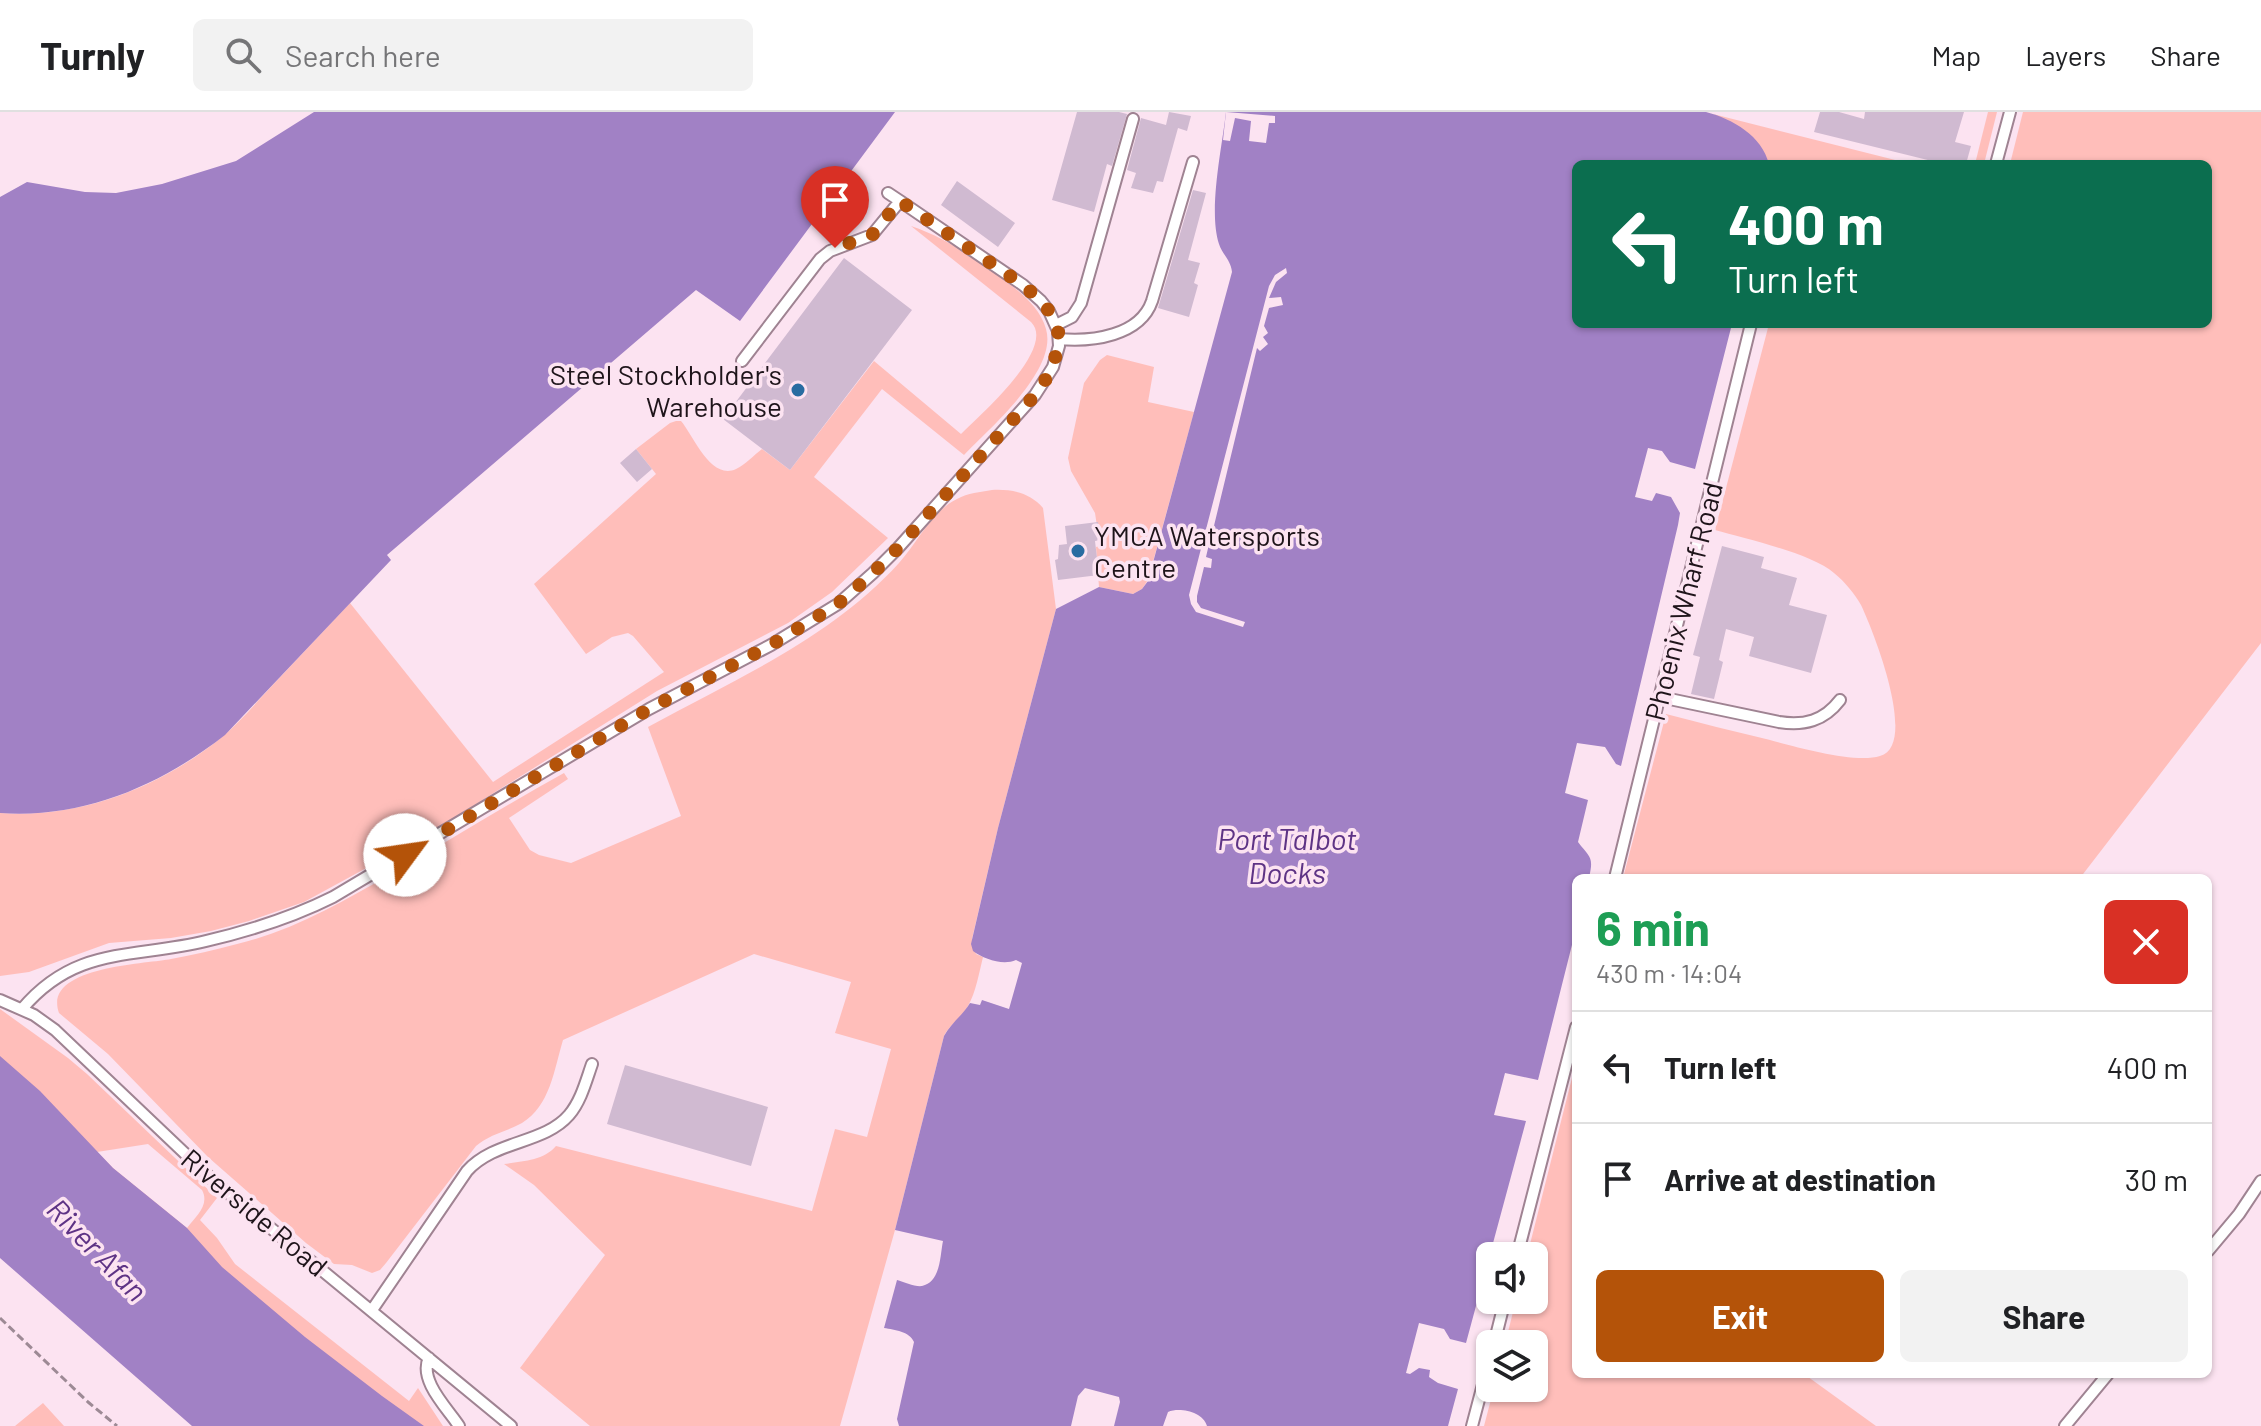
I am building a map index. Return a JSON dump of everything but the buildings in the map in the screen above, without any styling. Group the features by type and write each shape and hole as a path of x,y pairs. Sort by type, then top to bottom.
{"lane":[{"path":"1997,160 2010,112"},
{"path":"1056,325 1072,317 1081,303 1133,119"},
{"path":"1059,339 1111,334 1131,327 1144,317 1152,301 1193,162"},
{"path":"22,1009 56,977 87,963 115,955 225,936 296,913 333,897 649,709 771,645 822,615 853,592 1027,405 1050,373 1059,339 1056,325 1041,301 1023,285 888,193"},
{"path":"742,361 820,259 835,248 872,235 900,201"},
{"name":"Phoenix Wharf Road","path":"1616,874 1750,328"},
{"path":"1660,697 1799,724 1816,720 1840,700"},
{"name":"Riverside Road","path":"0,1000 22,1009 55,1030 216,1183 511,1426"},
{"path":"1521,1242 1572,1043"},
{"path":"372,1310 467,1171 482,1158 549,1131 562,1122 579,1100 592,1064"},
{"path":"2212,1246 2261,1181"},
{"path":"429,1358 426,1363 428,1379 459,1426"},
{"path":"2065,1426 2105,1378"},
{"path":"1472,1426 1478,1402"}],"path":[{"path":"0,1318 117,1426"}],"shaded area":[{"path":"1988,112 1997,112 1985,160 1976,160"},
{"path":"2023,112 2261,112 2261,643 2083,874 1624,874 1666,714 1840,756 1869,758 1880,756 1891,747 1895,731 1890,686 1861,605 1846,584 1810,559 1715,530 1768,328 2212,328 2212,160 2011,160"},
{"path":"1713,114 1895,160 1767,160 1753,139"},
{"path":"911,226 958,248 1022,294 1043,321 1047,345 1032,380 1005,414 964,455 882,389 814,477 888,538 832,592 788,623 657,691 425,836 304,902 211,931 109,943 29,972 0,976 0,813 30,814 89,805 146,785 173,771 234,726 350,603 493,782 664,672 628,633 612,637 586,654 534,584 656,474 636,449 670,423 681,421 704,455 719,469 736,469 762,449 790,470 874,361 961,434 1013,381 1034,348 1036,333 1031,322"},
{"path":"1107,355 1154,367 1148,402 1194,412 1148,580 1142,589 1133,594 1099,587 1096,547 1100,546 1095,513 1071,471 1068,458 1084,383"},
{"path":"992,490 1020,493 1043,508 1056,609 972,939 976,954 983,957 977,982 971,1001 944,1036 895,1230 840,1426 590,1426 520,1368 605,1255 534,1185 504,1164 539,1157 556,1146 812,1211 835,1129 867,1137 891,1049 835,1033 851,982 754,954 563,1040 550,1086 539,1107 522,1123 476,1146 386,1263 372,1273 352,1265 334,1264 306,1243 208,1157 108,1054 59,1013 58,997 66,985 81,977 100,970 220,948 297,924 373,885 564,773 568,779 509,818 530,850 539,855 571,863 681,816 648,727 748,674 813,635 872,590 948,504 965,495"},
{"path":"0,1009 87,1074 217,1198 200,1220 235,1264 409,1401 418,1388 443,1426 338,1426 0,1081","holes":["148,1144 202,1190 203,1205 187,1228 97,1152"]},
{"path":"1572,1078 1572,1378 1810,1378 1876,1426 1484,1426 1490,1402 1548,1402 1548,1330 1508,1330 1512,1314 1548,1314 1548,1242 1531,1242"},
{"path":"43,1403 64,1426 15,1426"}],"water":[{"path":"314,112 895,112 740,321 696,290 387,555 391,560 225,735 175,769 120,795 62,810 0,813 0,197 27,182 85,192 116,193 162,184 236,161"},
{"name":"Port Talbot Docks","path":"1226,112 1706,112 1745,130 1760,145 1767,160 1572,160 1572,328 1731,328 1695,469 1670,462 1662,451 1648,448 1635,497 1652,501 1656,493 1671,497 1680,513 1678,525 1621,766 1616,764 1605,747 1577,743 1565,793 1588,800 1578,842 1590,858 1590,874 1572,874 1572,945 1538,1080 1505,1073 1494,1115 1526,1121 1493,1242 1476,1242 1476,1306 1466,1343 1450,1339 1444,1329 1419,1323 1406,1373 1419,1368 1430,1370 1429,1377 1458,1389 1448,1426 1207,1426 1196,1414 1179,1410 1168,1412 1163,1426 1114,1426 1119,1397 1085,1388 1078,1396 1071,1426 899,1426 897,1419 914,1342 905,1333 884,1328 897,1280 922,1286 933,1279 943,1241 895,1230 944,1036 970,1003 980,1005 982,1000 1009,1009 1022,963 988,959 973,951 971,944 998,828 1056,609 1099,587 1133,594 1148,581 1232,272 1219,244 1215,214"},
{"name":"River Afan","path":"0,1056 40,1091 113,1168 187,1228 222,1267 305,1337 424,1426 192,1426 0,1258"}],"pier":[{"path":"1226,112 1275,116 1275,123 1269,123 1266,143 1249,141 1251,121 1235,118 1230,141 1223,140"},
{"path":"1286,268 1287,273 1276,282 1269,298 1281,297 1283,305 1269,308 1264,326 1268,333 1263,337 1268,344 1260,351 1257,348 1212,534 1215,533 1217,541 1209,544 1206,557 1212,559 1211,568 1204,567 1197,596 1201,608 1245,622 1243,627 1196,612 1189,595 1269,286 1275,275"}],"place":[{"name":"Steel Stockholder's Warehouse","path":"798,390"},
{"name":"YMCA Watersports Centre","path":"1078,551"}],"route":[{"path":"405,855 649,709 771,645 838,604 898,548 1020,413 1050,373 1059,336 1054,319 1041,301 990,261 900,201 872,235 835,248"}]}
